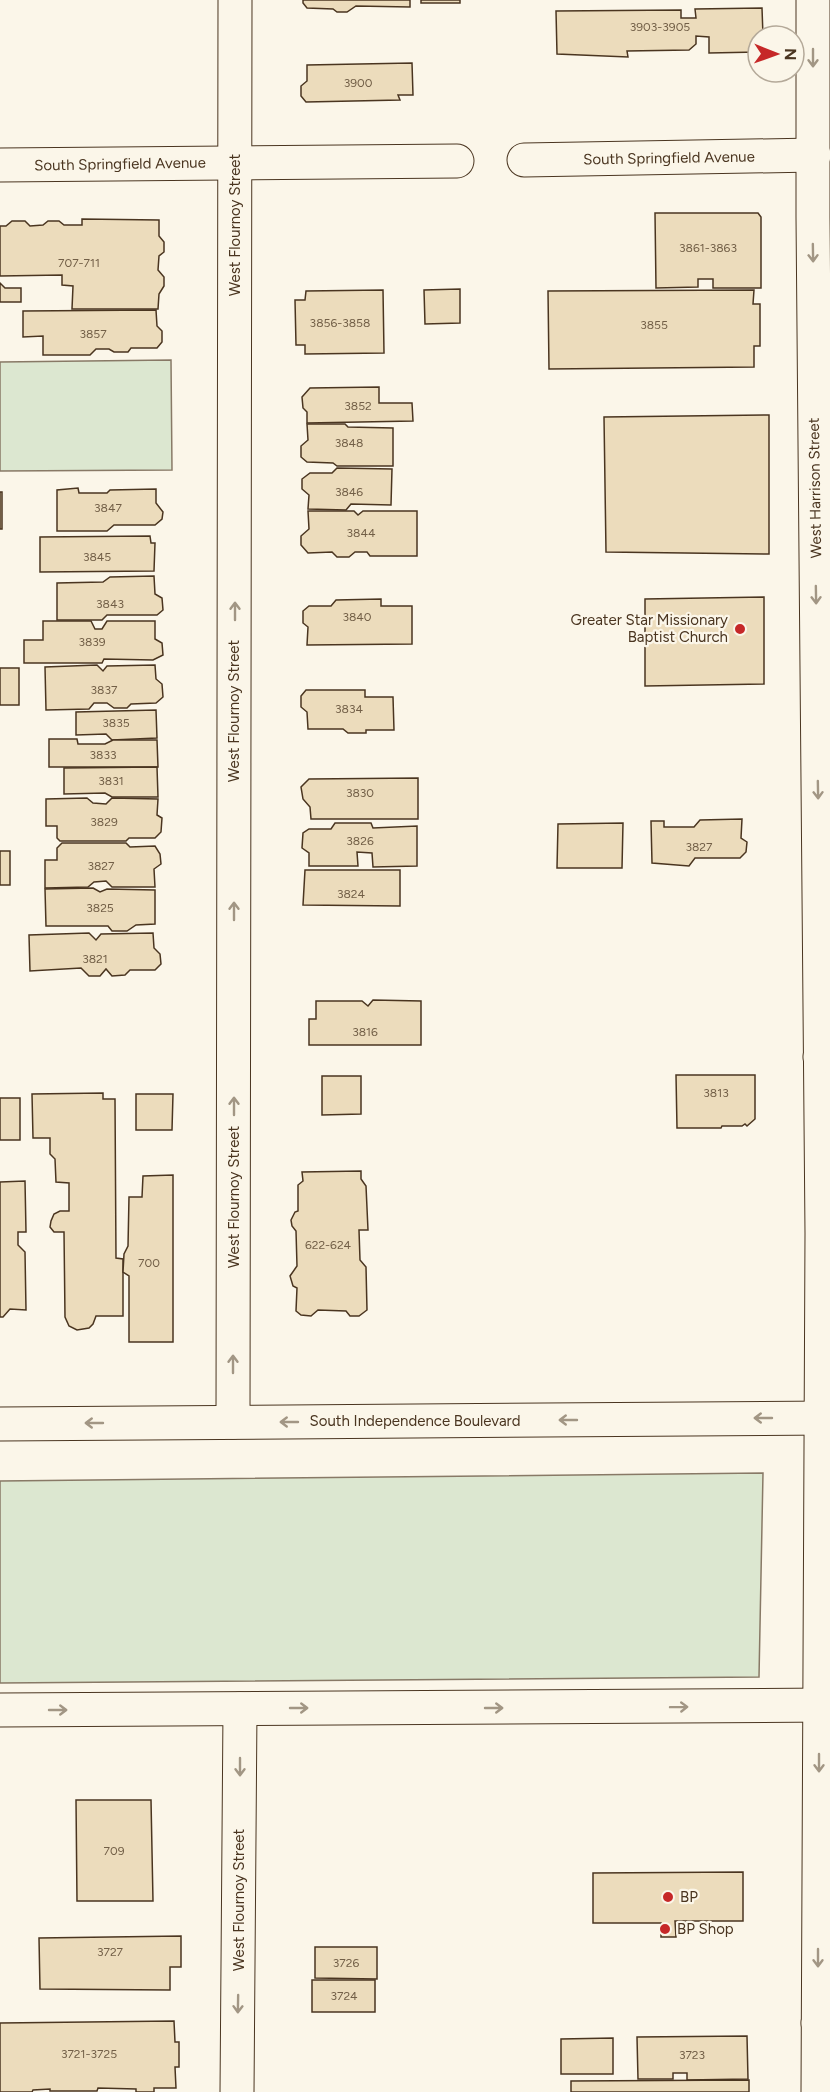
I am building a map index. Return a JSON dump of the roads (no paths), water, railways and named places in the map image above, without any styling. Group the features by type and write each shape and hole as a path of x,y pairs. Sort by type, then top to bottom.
{"main road":[{"name":"West Flournoy Street","path":"233,1422 235,0"},
{"name":"West Harrison Street","path":"813,0 820,1057 826,1418 825,1705 818,2092"},
{"name":"South Springfield Avenue","path":"524,160 814,155"},
{"name":"South Springfield Avenue","path":"0,165 457,161"},
{"path":"820,1057 830,999"},
{"name":"South Independence Boulevard","path":"0,1424 826,1418"},
{"path":"0,1710 825,1705"},
{"name":"West Flournoy Street","path":"237,2092 240,1709"},
{"path":"819,2023 830,2075"}],"place":[{"name":"Greater Star Missionary Baptist Church","path":"740,629"},
{"name":"BP","path":"668,1897"},
{"name":"BP Shop","path":"665,1929"}]}
